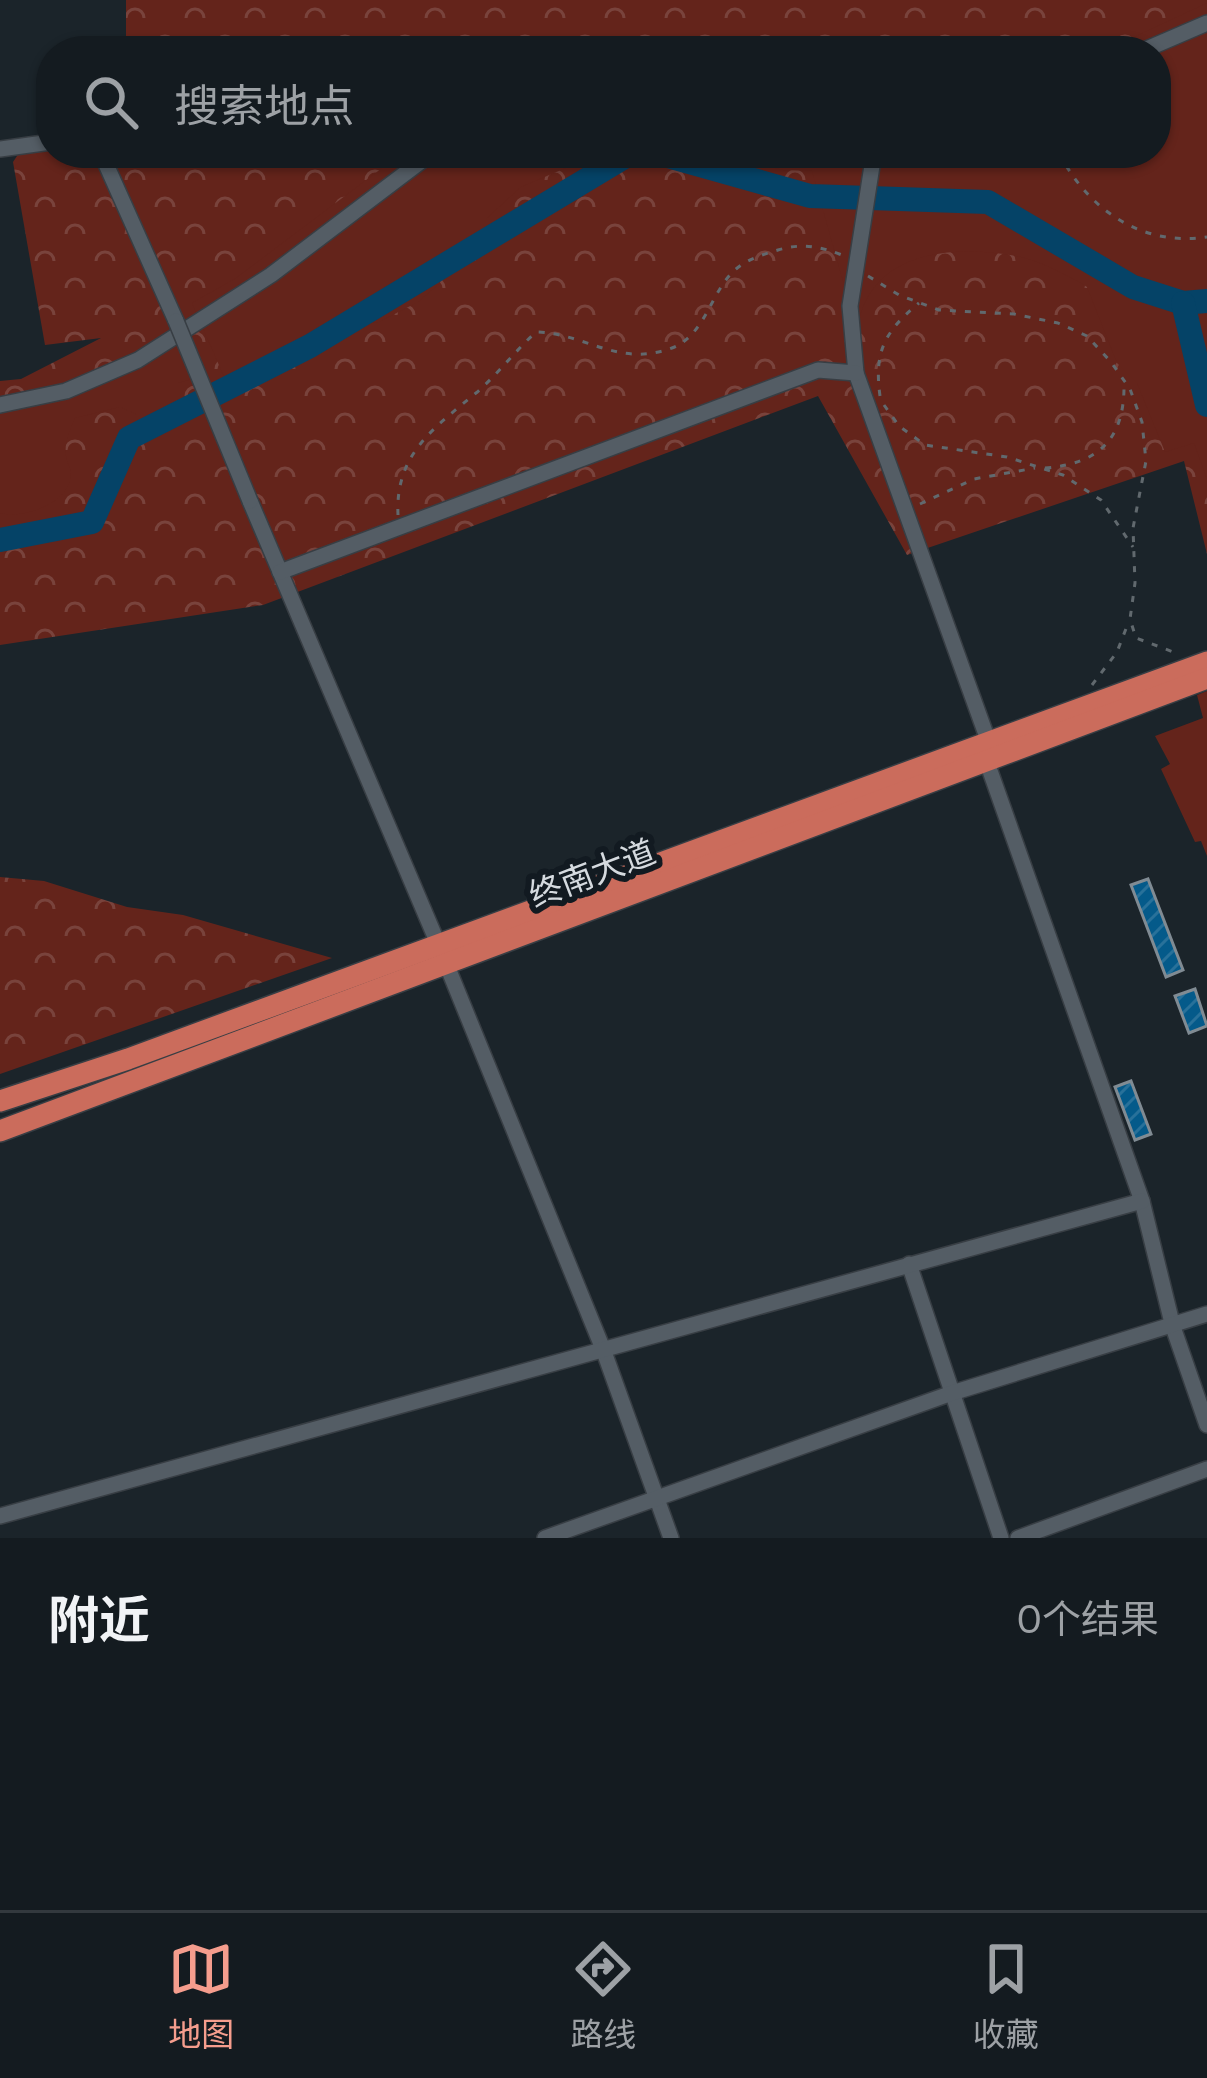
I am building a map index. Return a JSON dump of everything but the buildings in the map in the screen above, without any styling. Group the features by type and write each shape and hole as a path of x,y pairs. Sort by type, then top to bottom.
{"highway":[{"name":"终南大道","path":"0,1131 442,954 985,747 1197,659"},
{"name":"终南大道","path":"985,747 1207,678"},
{"name":"终南大道","path":"0,1101 442,954"}],"street":[{"path":"1171,39 1207,23"},
{"path":"0,148 36,144"},
{"path":"108,168 442,954 603,1348 670,1538"},
{"path":"0,405 66,391 138,360 179,327 271,275 412,168"},
{"path":"871,168 850,306 856,373 1142,1201 1172,1327 1207,1426"},
{"path":"280,572 818,370 856,373"},
{"path":"0,1516 1142,1201"},
{"path":"909,1264 1000,1538"},
{"path":"544,1538 952,1394 1207,1314"},
{"path":"1018,1538 1207,1469"}],"path":[{"path":"1067,168 1100,208 1130,227 1157,236 1207,237"},
{"path":"399,530 398,482 420,444 536,332 562,332 607,352 647,353 676,347 703,321 733,270 757,256 797,244 820,247 899,295 939,310 1014,314 1058,323 1088,336 1124,381 1142,422 1146,461 1133,528 1130,620 1118,652 1090,688"},
{"path":"919,303 898,320 875,363 881,401 898,426 925,445 1007,457 1063,475 1101,500 1134,549"},
{"path":"908,517 917,506 974,479 1007,470 1078,464 1100,452 1117,430 1125,408 1124,381"},
{"path":"1130,620 1136,638 1197,659"}],"green space":[{"path":"126,0 1207,0 1207,554 1184,461 907,555 818,396 263,605 0,645 0,381 21,379 101,338 45,345 13,162 19,153 36,149 36,168 1171,168 1171,36 126,36"},
{"path":"1207,3 1207,479 1194,443 1165,452 1137,383 1117,363 1087,287 1021,257 943,253 896,268 878,283 864,304 857,331 812,171 775,168 1171,168 1171,36 1136,36"},
{"path":"382,168 566,168 521,187 487,218 466,260 447,270 418,302 377,323 331,320 243,368 228,386 192,303 236,278"},
{"path":"186,331 206,375 178,383 138,415 120,407 75,418 66,446 71,475 62,494 32,511 0,513 0,398 52,391"},
{"path":"1207,691 1207,856 1201,841 1195,842 1161,769 1170,764 1155,736 1203,718 1197,695"},
{"path":"0,877 44,881 127,907 183,915 332,958 0,1074"}],"waterway":[{"path":"0,540 92,522 129,438 310,346 606,168"},
{"path":"710,168 810,196 988,202 1133,287 1183,303 1207,301"},
{"path":"1183,303 1207,405"}]}
